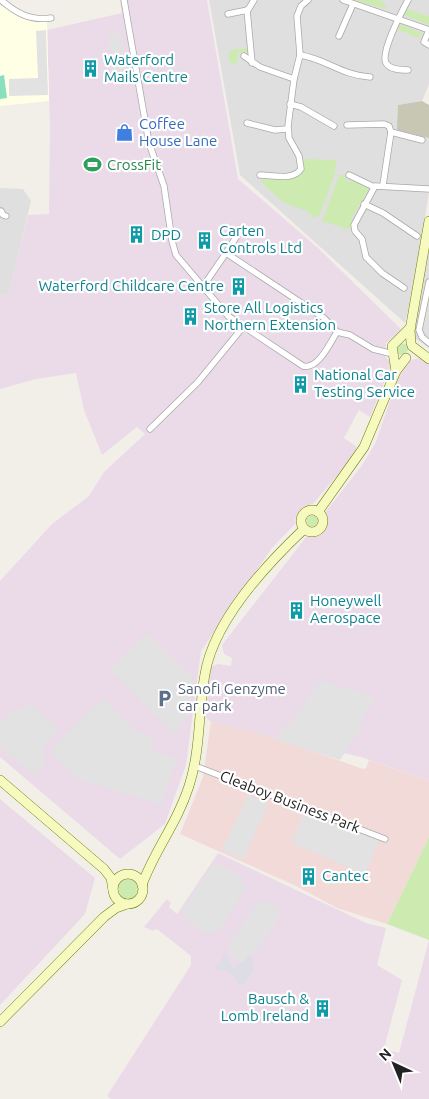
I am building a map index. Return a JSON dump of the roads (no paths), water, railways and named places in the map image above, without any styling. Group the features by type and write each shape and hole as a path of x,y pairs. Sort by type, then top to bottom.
{"street":[{"path":"1,0 26,16 40,19 51,18"},
{"path":"124,0 149,143 164,186 173,246 178,259 224,312 243,327 300,364 308,367 314,364 337,332"},
{"path":"252,63 247,10 254,0"},
{"path":"260,175 295,174 301,168 299,156 290,141 287,129 294,78 300,56 297,16 301,6 308,0"},
{"path":"343,0 429,30 424,42 429,45"},
{"path":"408,0 386,51 385,61 393,68 408,70"},
{"path":"339,36 353,4"},
{"path":"228,14 247,10"},
{"path":"244,56 252,63 294,78"},
{"path":"300,56 315,58 342,71 370,77"},
{"path":"290,104 301,107 334,126"},
{"path":"247,123 274,130 287,129"},
{"path":"347,125 384,124 389,126 391,132 383,185"},
{"path":"391,132 422,140"},
{"path":"349,175 374,187 383,185 429,189"},
{"path":"374,187 364,204 354,226 354,231 362,239 364,253 382,273 404,288"},
{"path":"364,204 384,214 417,236"},
{"path":"429,221 426,282 419,330 422,337 429,342"},
{"path":"202,288 242,228"},
{"path":"226,253 324,318 337,332 400,359 425,357"},
{"path":"318,512 364,447 396,370 412,352 411,327 426,282"},
{"path":"150,430 198,382 243,327"},
{"path":"379,350 396,341 411,327"},
{"path":"396,341 406,339 425,357"},
{"path":"396,341 394,355 396,370"},
{"path":"311,510 318,512 323,521 321,528 312,532 304,529 302,520 304,514 311,510"},
{"path":"0,1022 104,917 112,910 140,898 146,872 176,821 195,766 204,679 213,646 248,592 281,552 304,529"},
{"name":"Cleaboy Business Park","path":"195,766 384,839"},
{"path":"0,780 101,866 112,873 136,877 142,885"},
{"path":"104,917 113,902 117,879 144,866 154,856"},
{"path":"101,866 111,878 114,891 119,900 127,904"}],"place":[{"name":"Waterford Mails Centre","path":"90,69"},
{"name":"Coffee House Lane","path":"125,133"},
{"name":"CrossFit","path":"93,165"},
{"name":"DPD","path":"137,235"},
{"name":"Carten Controls Ltd","path":"205,240"},
{"name":"Waterford Childcare Centre","path":"238,286"},
{"name":"Store All Logistics Northern Extension","path":"190,317"},
{"name":"National Car Testing Service","path":"300,384"},
{"name":"Honeywell Aerospace","path":"296,610"},
{"name":"Sanofi Genzyme car park","path":"164,698"},
{"name":"Cantec","path":"308,876"},
{"name":"Bausch & Lomb Ireland","path":"323,1008"}]}
